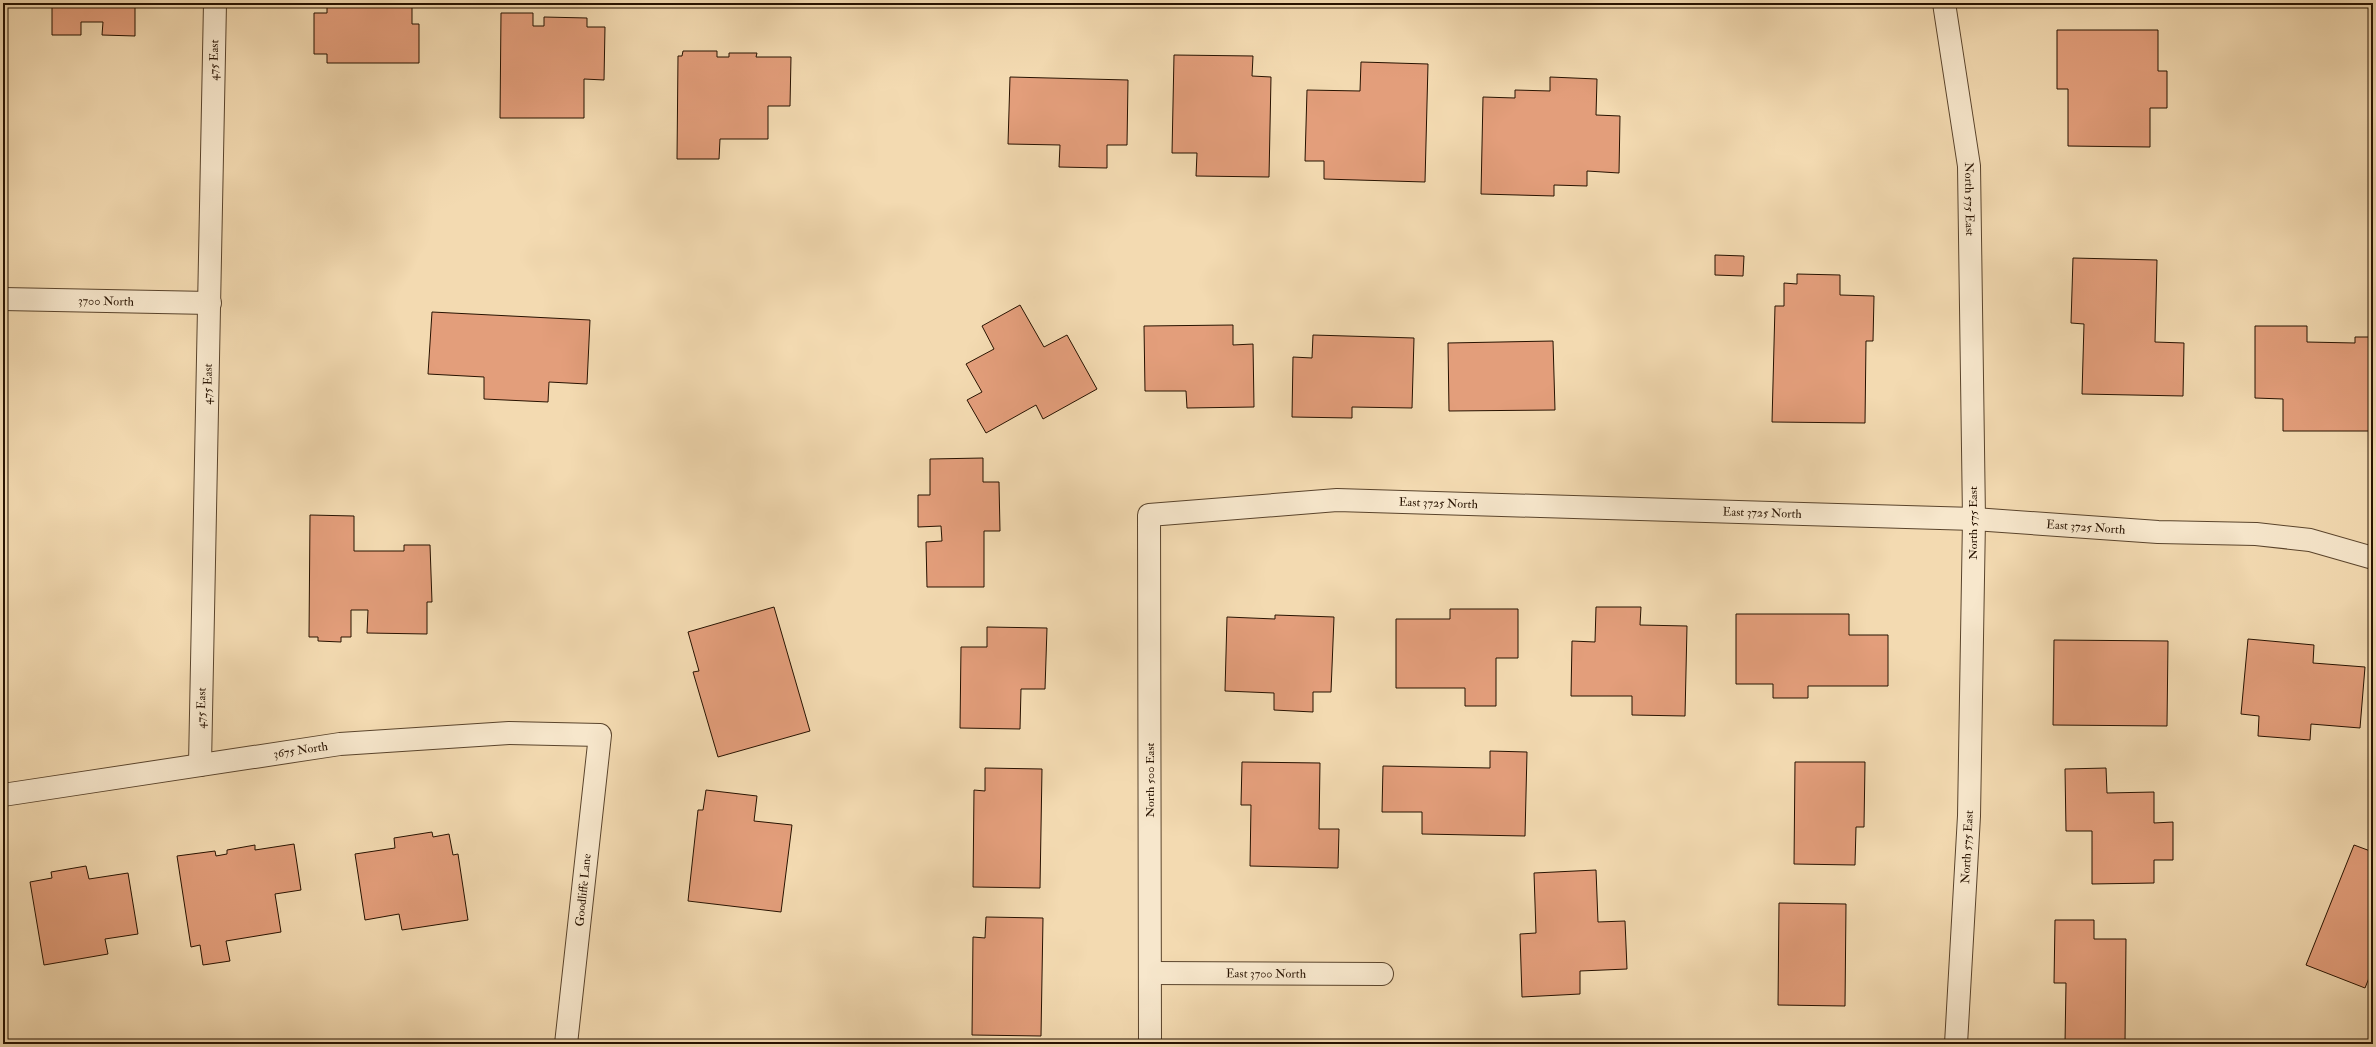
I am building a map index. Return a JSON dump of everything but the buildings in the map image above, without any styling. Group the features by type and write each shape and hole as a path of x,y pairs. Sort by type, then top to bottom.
{"street":[{"name":"475 East","path":"200,765 215,3"},
{"name":"North 575 East","path":"1944,3 1969,166 1974,519 1969,816 1956,1044"},
{"name":"3700 North","path":"3,300 210,303"},
{"name":"East 3725 North","path":"1149,515 1337,500 1974,519 2158,532 2256,534 2310,540 2373,558"},
{"name":"North 500 East","path":"1149,515 1150,1044"},
{"name":"3675 North","path":"3,795 340,744 509,733 600,735"},
{"name":"Goodliffe Lane","path":"566,1044 600,735"},
{"name":"East 3700 North","path":"1151,973 1382,974"}]}
